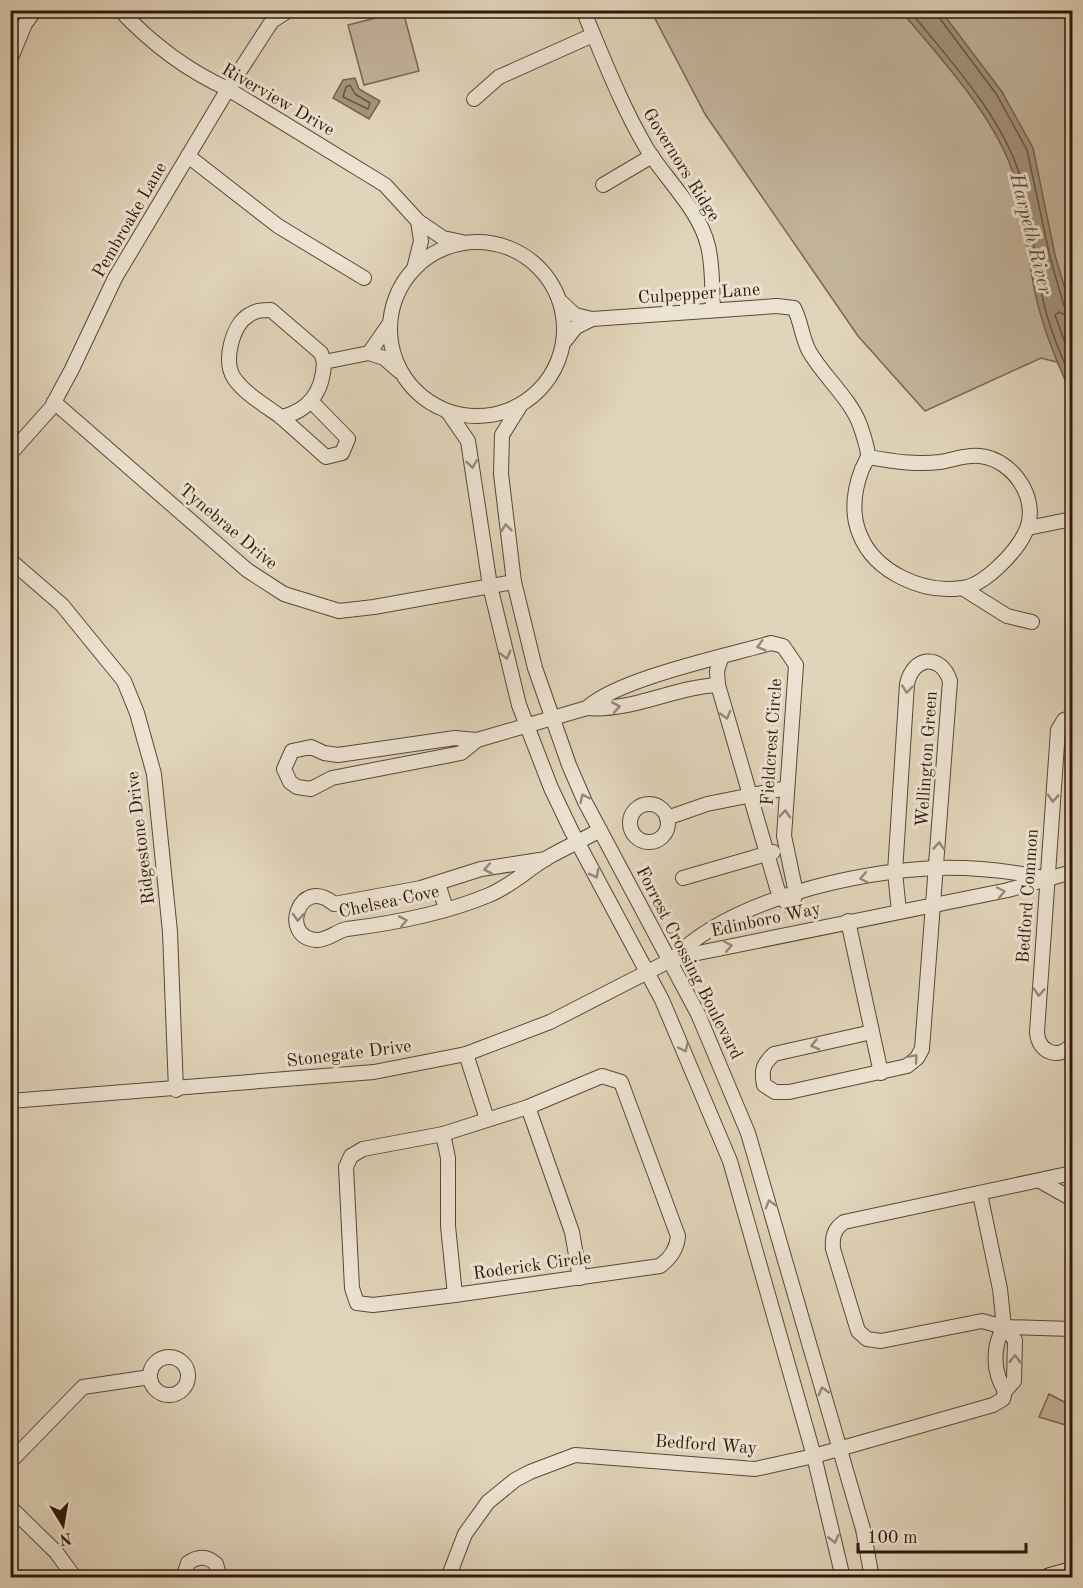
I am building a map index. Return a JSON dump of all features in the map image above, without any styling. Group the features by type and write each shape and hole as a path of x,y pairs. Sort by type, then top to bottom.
{"main road":[{"path":"1050,1578 1072,1572"}],"street":[{"path":"10,60 35,10"},
{"name":"Riverview Drive","path":"120,10 138,30 206,79 228,89 385,185 418,221 443,238 467,243"},
{"name":"Pembroake Lane","path":"10,454 54,402 115,278 228,89 272,21 289,10"},
{"name":"Governors Ridge","path":"583,10 622,103 652,156 687,205 708,246 713,310"},
{"path":"474,99 499,77 593,35"},
{"path":"188,156 278,226 364,278"},
{"path":"603,185 652,156"},
{"path":"401,374 391,349 390,323 398,294 414,269 421,241 418,221"},
{"path":"324,362 369,353 384,358 421,397 448,412 472,417 489,416 520,406 536,394 549,379 559,361 564,342 561,302 552,284 540,268 507,247 487,243 467,243 438,252 414,269"},
{"path":"561,302 575,315 592,320"},
{"name":"Culpepper Lane","path":"592,320 779,306 794,308 808,349 857,419 868,457"},
{"path":"280,417 294,414 312,402 324,362 321,353 271,310 258,310 247,316 237,328 231,341 230,354 234,378 326,457 342,453 348,439 312,402"},
{"path":"564,342 576,327 592,320"},
{"path":"369,353 390,323"},
{"name":"Tynebrae Drive","path":"54,402 248,570 284,594 339,611 514,582"},
{"name":"Forrest Crossing Boulevard","path":"520,406 502,435 504,507 514,582 535,668 569,765 600,830 671,960 720,1062 748,1133 862,1529 872,1578"},
{"path":"448,412 468,441 490,586 500,634 527,726 551,788 648,973 689,1058 730,1161 814,1456 843,1578"},
{"path":"964,589 984,577 1018,549 1028,528 1031,503 1022,483 998,460 970,456 910,464 868,457 862,469 853,506 860,535 878,563 903,578 934,588 964,589 1007,616 1032,622"},
{"path":"1028,528 1072,519"},
{"name":"Ridgestone Drive","path":"10,560 62,605 124,681 137,713 154,774 170,932 176,1089"},
{"name":"Fieldcrest Circle","path":"587,708 596,700 633,683 771,643 783,646 792,655 796,665 785,849 796,893"},
{"name":"Fieldcrest Circle","path":"721,658 717,670 718,685 767,854 797,932"},
{"name":"Wellington Green","path":"872,1032 774,1054 765,1062 761,1072 764,1084 775,1092 789,1092 881,1073 907,1066 917,1059 922,1048 931,906 938,868 950,681 947,671 939,663 929,661 919,664 910,672 907,684 895,872 899,912"},
{"name":"Fieldcrest Circle","path":"477,740 587,708 623,706 700,686 718,685"},
{"name":"Bedford Common","path":"1072,717 1064,720 1058,730 1038,1044 1043,1050 1056,1053 1068,1050 1072,1044"},
{"path":"455,738 477,740 461,753 332,778 311,789 304,789 290,782 285,769 288,756 298,748 311,747 329,754 455,738"},
{"path":"329,754 332,778"},
{"path":"667,818 707,804 787,788"},
{"name":"Chelsea Cove","path":"546,859 481,869 438,883 341,903 334,904 323,897 309,898 299,907 296,920 302,934 316,940 346,929 409,920 491,894 525,875 546,859 600,830"},
{"path":"683,878 785,849"},
{"name":"Edinboro Way","path":"671,960 687,944 736,917 786,902 796,893 895,872 938,868 1024,874 1047,878"},
{"name":"Edinboro Way","path":"671,960 848,921 1008,890 1072,872"},
{"path":"438,883 446,909"},
{"path":"341,903 346,929"},
{"path":"848,921 881,1073"},
{"name":"Stonegate Drive","path":"10,1101 374,1072 466,1054 525,1033 671,960"},
{"path":"466,1054 487,1119"},
{"name":"Roderick Circle","path":"602,1076 621,1082 678,1236 673,1254 660,1266 455,1295 373,1305 357,1303 352,1288 346,1178 348,1161 363,1149 443,1134 487,1119 528,1107 602,1076"},
{"path":"528,1107 572,1232 580,1278"},
{"path":"443,1134 448,1158 448,1226 455,1295"},
{"path":"1072,1173 844,1222 835,1231 832,1249 858,1331 867,1339 881,1341 982,1321 1004,1327 1072,1329"},
{"path":"1040,1181 1072,1199"},
{"name":"Bedford Way","path":"448,1578 465,1534 488,1502 515,1480 540,1466 575,1455 613,1456 755,1469 814,1456 993,1405 1003,1399 1005,1391 1014,1381 1015,1340 1004,1327 1000,1289 980,1194"},
{"path":"10,1462 83,1387 150,1377"},
{"path":"10,1507 56,1552 75,1578"},
{"path":"183,1578 188,1563 199,1558 206,1558 216,1564 220,1578"}],"shaded area":[{"path":"403,11 419,71 364,85 348,25"},
{"path":"651,11 1072,11 1072,366 1041,358 925,411 858,336 705,114"},
{"path":"1049,1394 1072,1406 1072,1427 1039,1417"}],"water":[{"name":"Harpeth River","path":"901,11 941,11 1002,92 1033,148 1055,255 1072,313 1072,396 1039,310 1018,191 1006,154 995,132 965,89"},
{"path":"355,78 359,89 380,101 369,119 333,98 343,80"}]}
